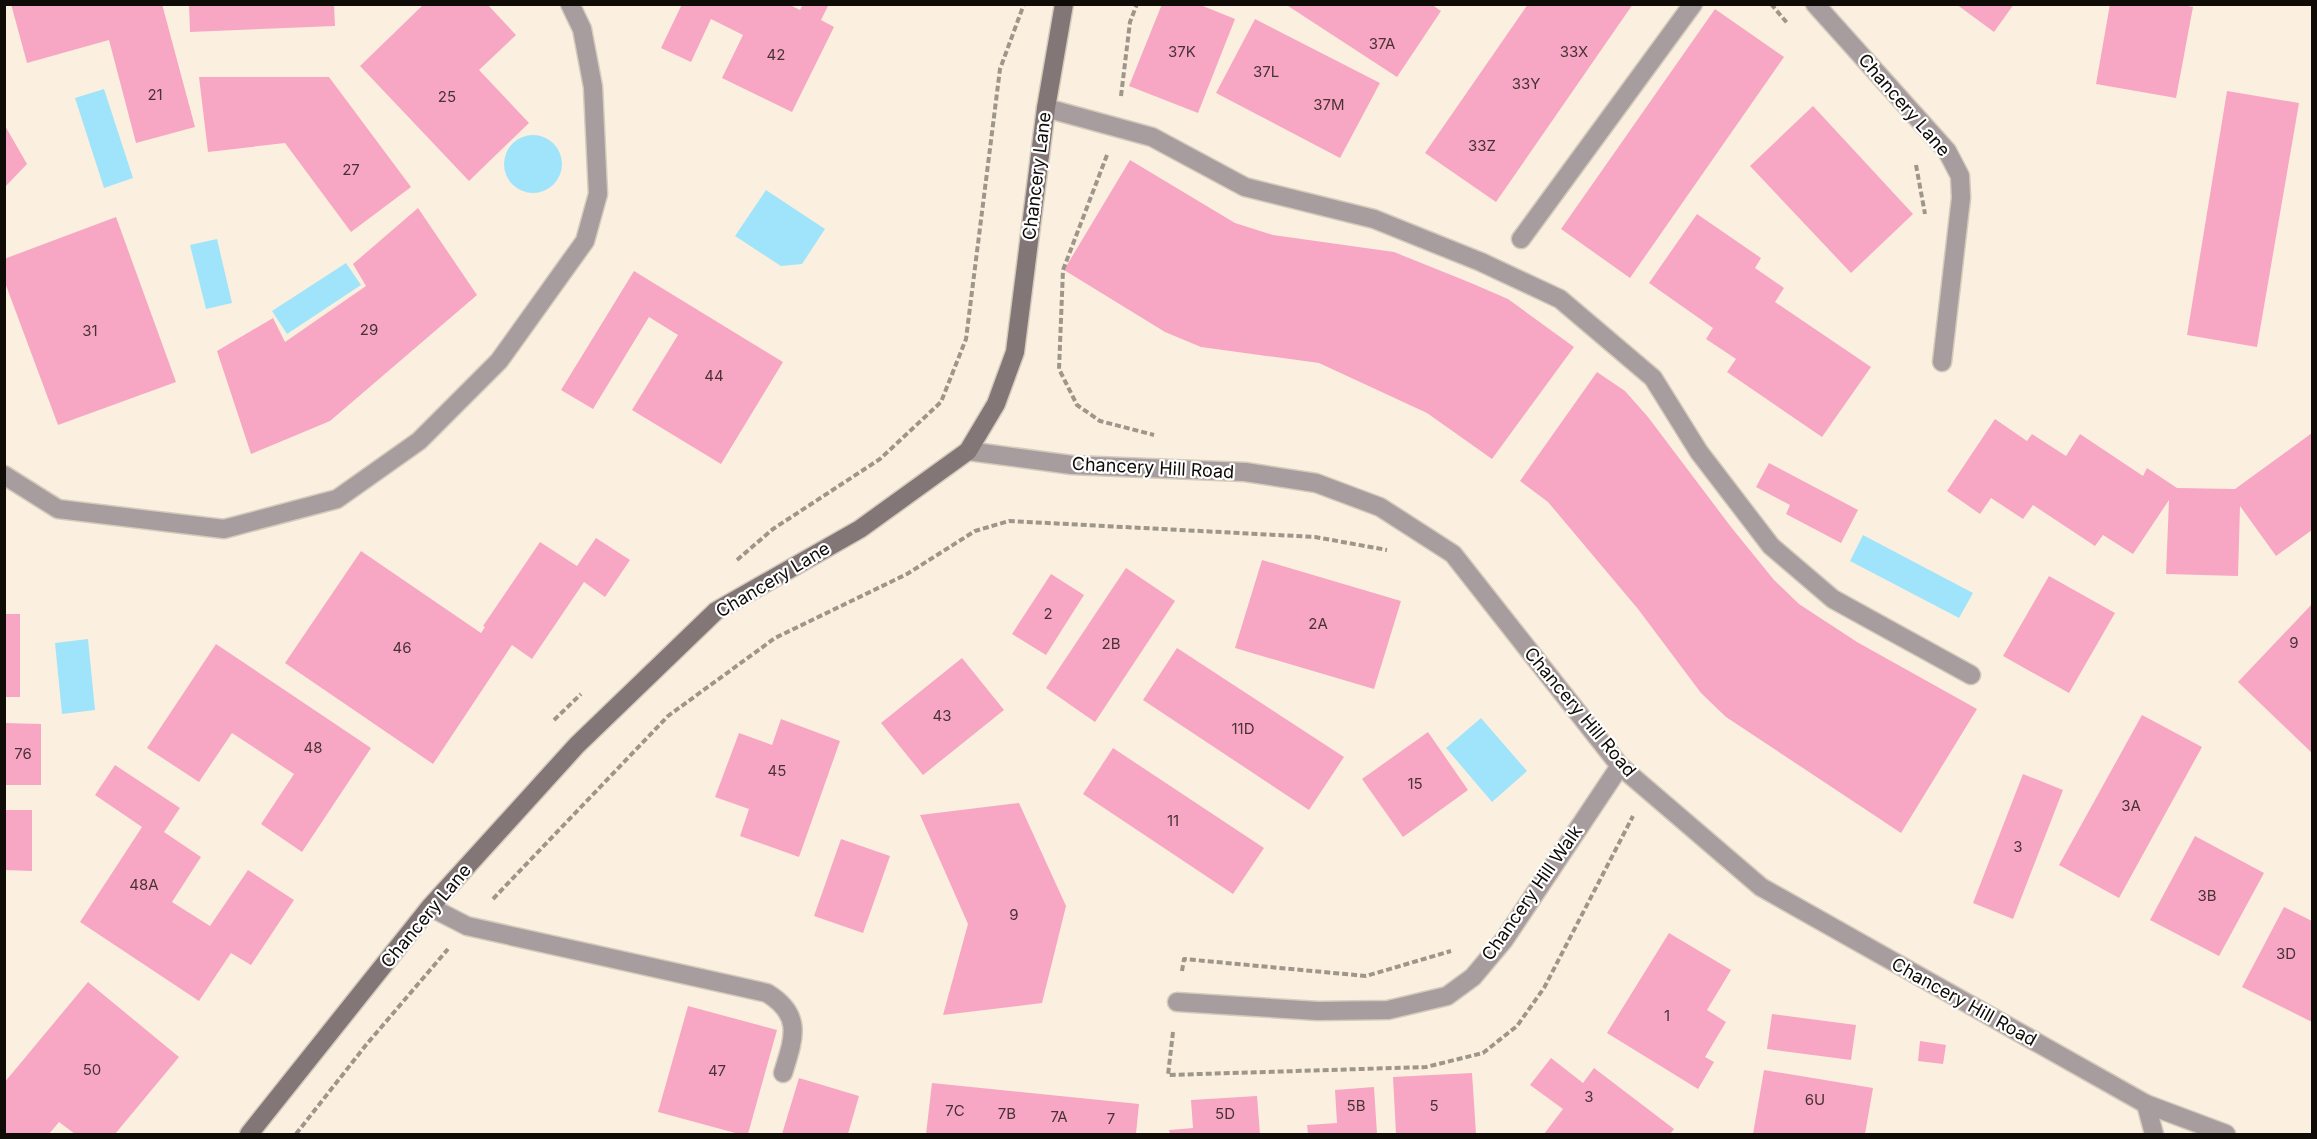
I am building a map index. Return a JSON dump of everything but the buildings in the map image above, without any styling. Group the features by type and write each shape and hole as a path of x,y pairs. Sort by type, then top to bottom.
{"street":[{"path":"4,475 58,508 224,529 337,500 419,441 499,361 585,241 598,194 593,87 582,29 570,4"},
{"name":"Chancery Lane","path":"249,1134 430,907 577,745 716,611 860,529 968,451 996,404 1015,352 1046,108 1064,4"},
{"path":"1521,239 1693,4"},
{"name":"Chancery Lane","path":"1815,4 1947,151 1960,176 1961,198 1942,362"},
{"path":"1046,108 1152,137 1245,187 1374,219 1481,262 1560,299 1653,378 1699,452 1771,546 1833,598 1971,675"},
{"name":"Chancery Hill Road","path":"968,451 1072,465 1245,472 1316,483 1380,507 1453,554 1620,765 1761,887 2146,1104 2226,1134"},
{"name":"Chancery Hill Walk","path":"1177,1002 1318,1011 1377,1010 1447,996 1473,977 1504,940 1620,765"},
{"path":"430,907 467,926 767,993 783,1003 792,1016 793,1043 783,1073"},
{"path":"2146,1104 2154,1134"}],"path":[{"path":"729,567 773,529 880,459 941,402 966,339 1000,69 1024,4"},
{"path":"1059,369 1063,270 1118,127 1130,22 1137,4"},
{"path":"1771,4 1795,31"},
{"path":"1915,164 1927,219"},
{"path":"296,1134 366,1045 467,926 668,716 776,638 907,574 975,531 1009,521"},
{"path":"547,730 561,711 588,688"},
{"path":"1177,1002 1184,959 1366,976 1449,952 1456,946"}],"water":[{"path":"104,89 133,178 104,188 75,98"},
{"path":"527,135 539,135 554,143 562,158 562,170 554,185 539,193 527,193 512,185 504,170 504,158 512,143"},
{"path":"766,190 825,229 802,264 781,266 735,236"},
{"path":"217,239 232,303 206,309 190,245"},
{"path":"346,263 361,285 287,334 272,311"},
{"path":"1863,535 1973,593 1959,618 1850,561"},
{"path":"88,639 95,710 62,714 55,643"},
{"path":"1481,718 1527,771 1492,802 1446,748"}]}
